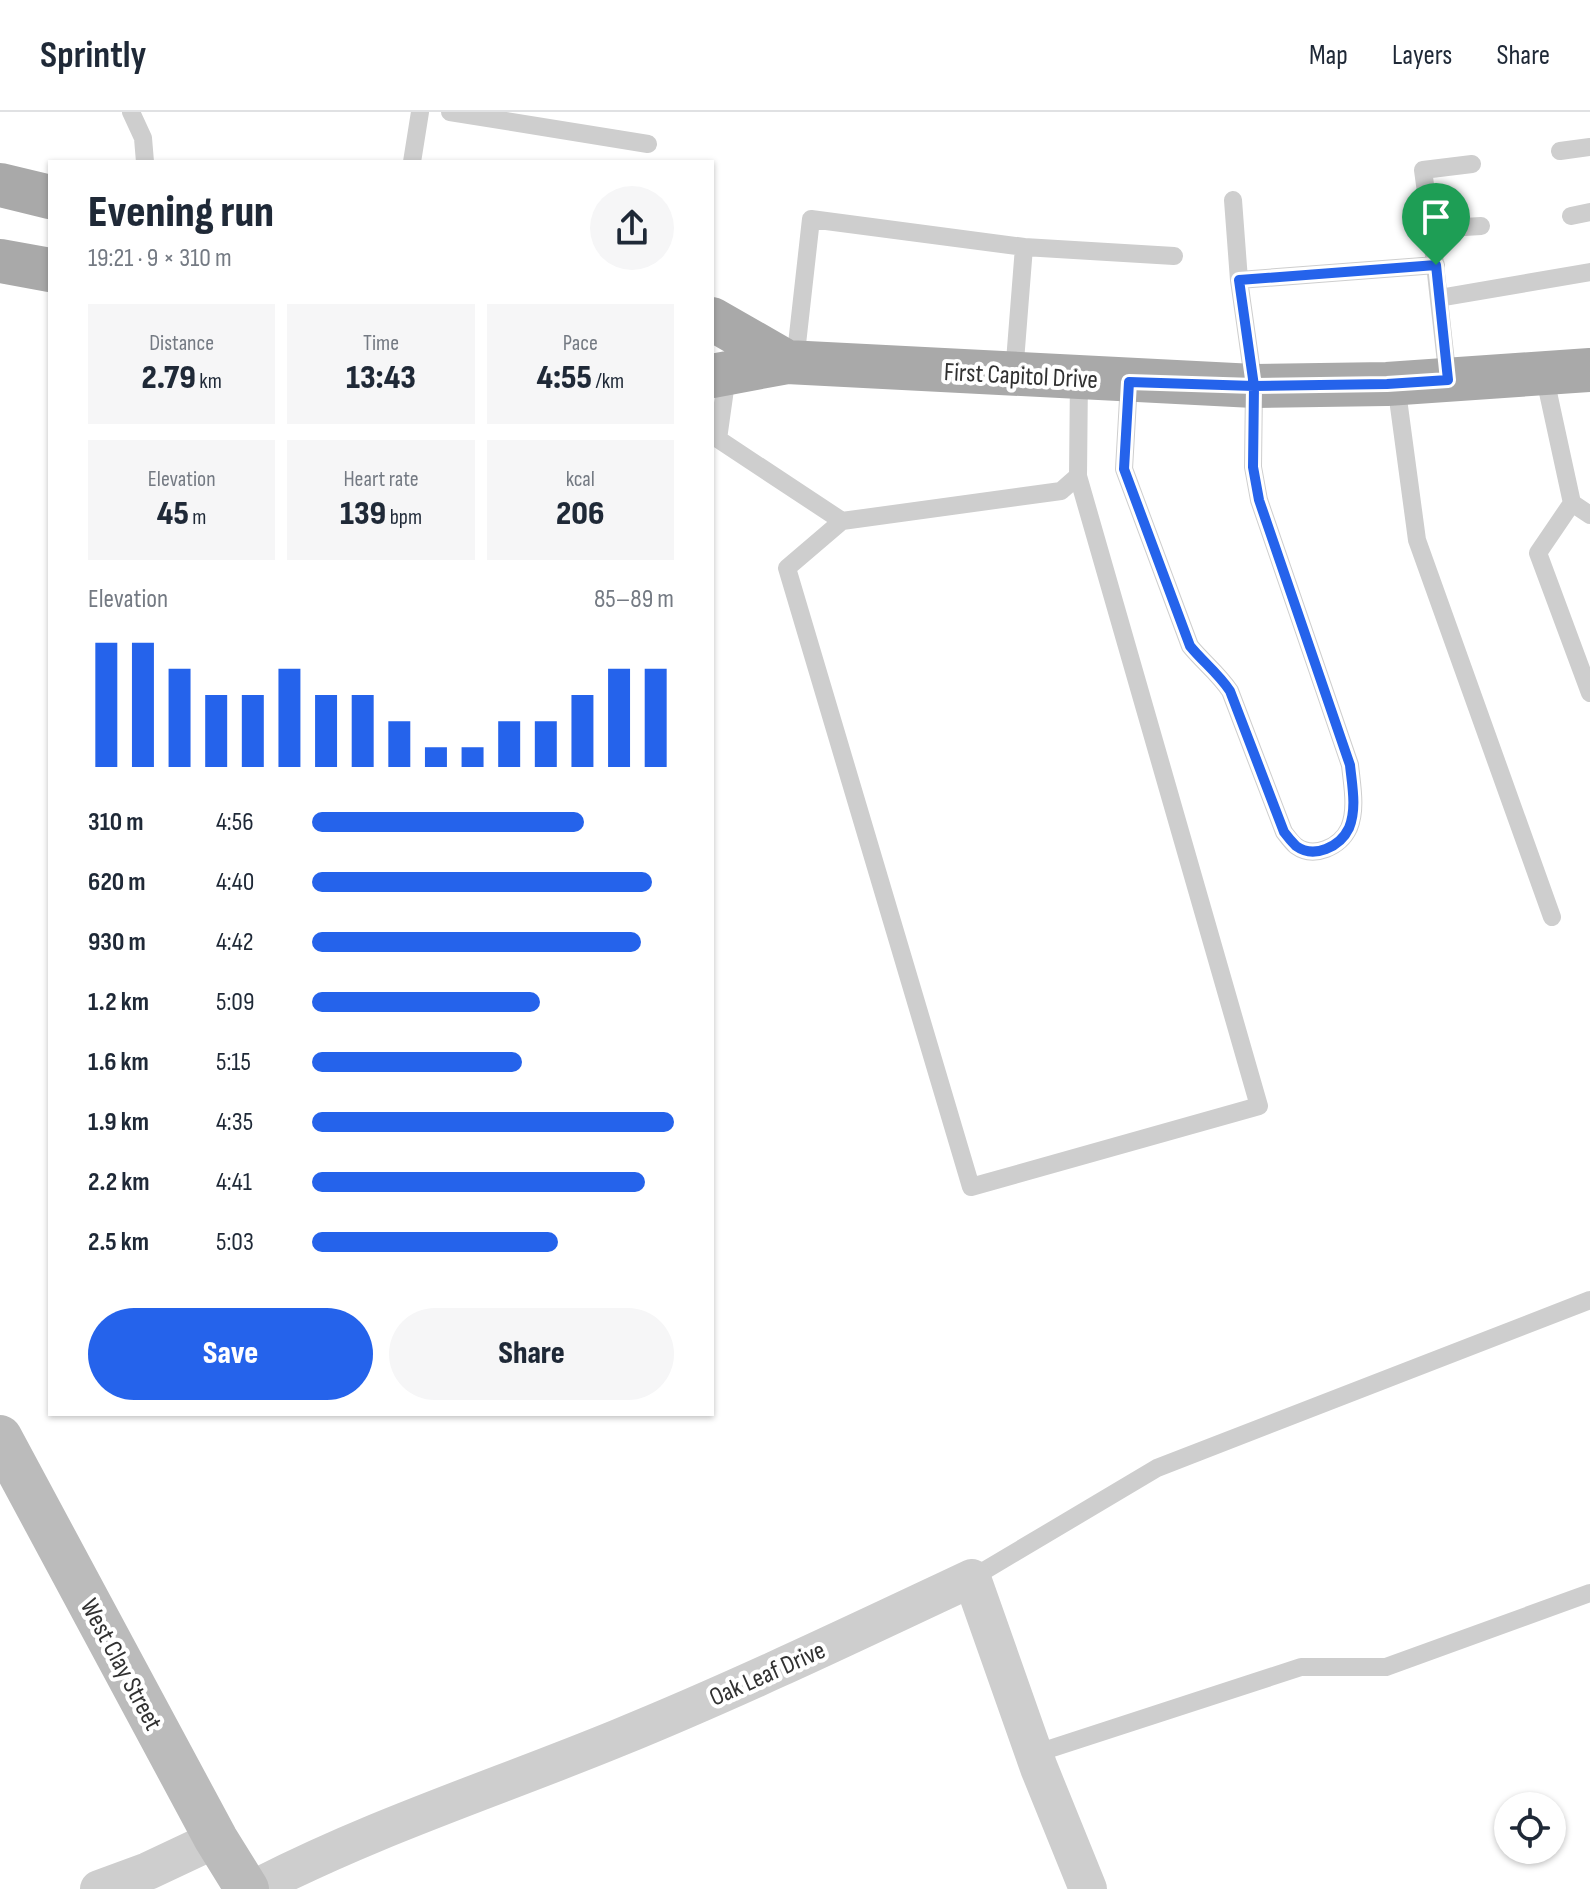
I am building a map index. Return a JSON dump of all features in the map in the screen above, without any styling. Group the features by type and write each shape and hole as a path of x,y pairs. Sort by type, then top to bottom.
{"main road":[{"path":"0,185 48,197"},
{"path":"0,261 48,270"},
{"name":"First Capitol Drive","path":"724,351 791,362 1079,376 1129,382 1254,386 1396,384 1590,370"},
{"name":"West Clay Street","path":"0,1437 216,1839 247,1889"}],"street":[{"path":"972,1578 1034,1754 1088,1889"},
{"name":"Oak Leaf Drive","path":"254,1889 303,1863 617,1739 786,1666 972,1578"},
{"path":"99,1889 148,1871 216,1839"}],"lane":[{"path":"131,112 143,138 145,160"},
{"path":"412,160 420,112"},
{"path":"450,112 648,144"},
{"path":"1560,151 1590,147"},
{"path":"1448,380 1423,170 1472,164"},
{"path":"1129,382 1124,469 1190,646 1219,674 1230,691 1284,832 1297,846 1311,852 1330,849 1348,829 1353,806 1350,765 1259,500 1253,467 1254,386 1239,280 1233,200"},
{"path":"1571,216 1590,212"},
{"path":"791,362 811,219 1024,247 1174,256"},
{"path":"1431,229 1481,226"},
{"path":"1014,374 1024,247"},
{"path":"1239,280 1436,265"},
{"path":"1439,298 1590,272"},
{"path":"724,351 715,441 842,521"},
{"path":"1544,374 1572,503 1590,515"},
{"path":"1078,476 1061,491 842,521 787,568 971,1187 1259,1106 1078,476 1079,376"},
{"path":"1396,384 1417,540 1552,917"},
{"path":"1572,503 1538,553 1590,693"},
{"path":"972,1578 1157,1468 1590,1300"},
{"path":"1034,1754 1301,1667 1386,1667 1590,1593"}],"route":[{"path":"1436,265 1239,280 1254,386 1129,382 1124,469 1190,646 1219,674 1230,691 1284,832 1297,846 1311,852 1330,849 1348,829 1353,806 1350,765 1259,500 1253,467 1254,386 1448,380 1436,265"}]}
